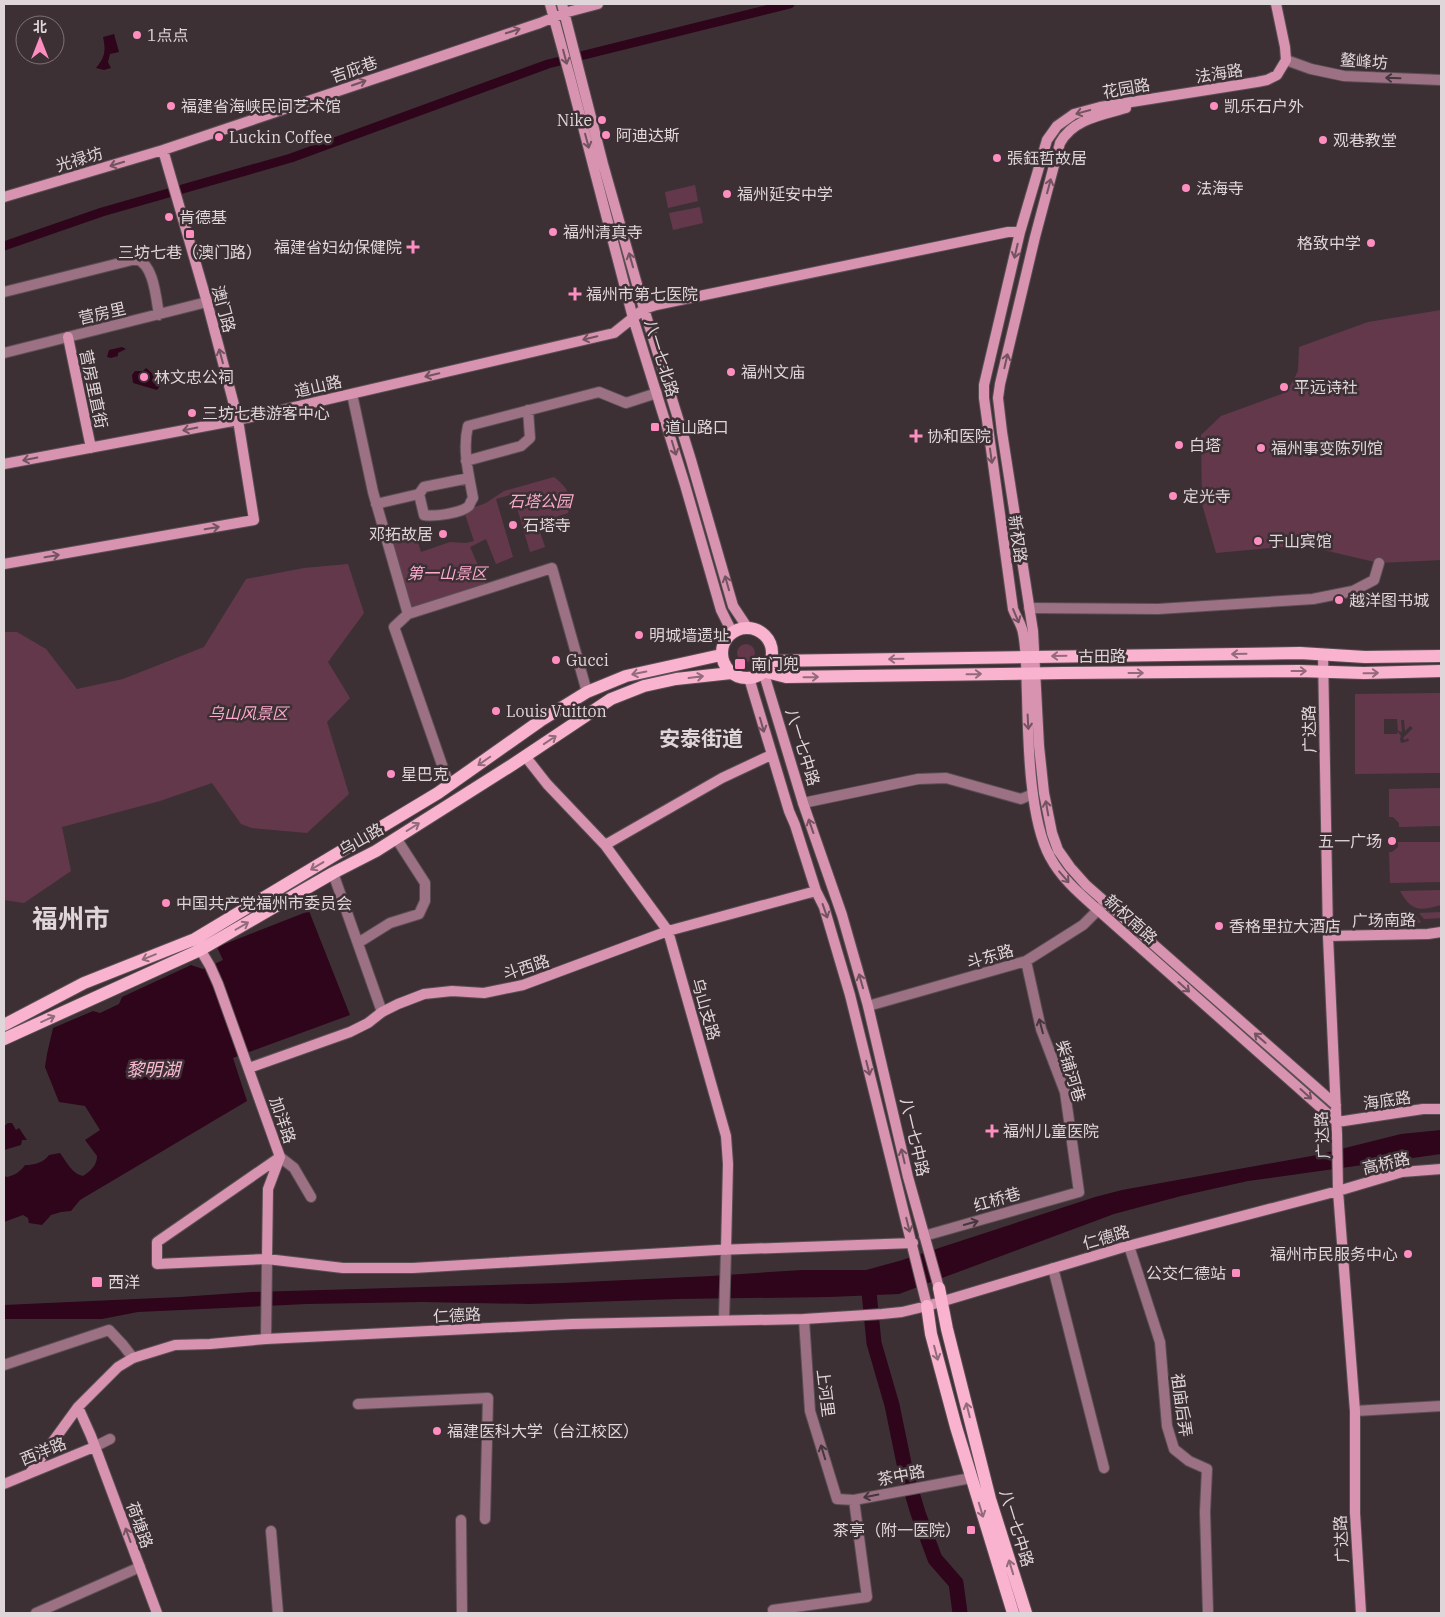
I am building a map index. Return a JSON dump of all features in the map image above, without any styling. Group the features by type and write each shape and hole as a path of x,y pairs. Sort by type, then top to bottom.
{"main road":[{"path":"747,627 762,632 768,638 772,653 767,666 755,676 749,678 731,673 726,668 721,655 724,642 732,632 739,628 747,627"},
{"name":"古田路","path":"767,666 1030,656 1300,653 1365,656 1441,656"},
{"name":"乌山路","path":"4,1025 84,983 197,944 449,785 540,721 588,692 626,676 721,655"},
{"name":"古田路","path":"767,666 786,677 1031,673 1364,673 1441,671"},
{"name":"乌山路","path":"4,1039 197,944 376,851 525,756 611,698 644,686 731,673"},
{"name":"八一七中路","path":"941,1294 947,1329 990,1499 1026,1613"},
{"name":"八一七中路","path":"926,1302 931,1334 971,1478 1013,1613"}],"street":[{"name":"八一七北路","path":"550,4 554,17 564,35"},
{"name":"吉庇巷","path":"164,150 554,17 563,8 598,4"},
{"path":"1276,4 1286,60"},
{"name":"八一七北路","path":"563,8 564,35 633,318 721,610 732,632"},
{"name":"法海路","path":"1165,96 1268,80 1277,75 1286,60"},
{"name":"鳌峰坊","path":"1286,60 1344,76 1441,80"},
{"path":"575,75 733,606 747,627"},
{"name":"花园路","path":"984,407 984,385 1020,232 1047,140 1057,126 1074,114 1165,96"},
{"name":"花园路","path":"999,409 1000,384 1035,237 1060,143 1070,130 1087,120 1165,96"},
{"name":"澳门路","path":"4,564 254,520 238,420 164,150"},
{"name":"光禄坊","path":"4,197 164,150"},
{"path":"644,309 1008,232 1020,232"},
{"path":"4,292 136,259 144,262 149,270 159,315"},
{"name":"营房里","path":"4,353 207,302"},
{"name":"道山路","path":"4,464 238,420 614,333 644,309"},
{"name":"营房里直街","path":"68,337 91,448"},
{"path":"419,494 424,515 432,516 462,510 468,506 473,498 466,461 466,433 468,426 599,392 626,403 657,393"},
{"path":"352,394 376,504 408,614"},
{"name":"新权路","path":"984,407 1013,609 1023,632 1030,656"},
{"name":"新权路","path":"999,409 1029,608 1031,673"},
{"path":"466,461 521,446 530,438 528,410"},
{"path":"376,504 419,494 424,487 469,478"},
{"path":"1029,608 1158,609 1313,599 1360,588 1374,580 1379,563"},
{"path":"449,785 394,627 408,614 552,568 588,692"},
{"name":"广达路","path":"1322,654 1328,936 1338,1134 1338,1191 1355,1411 1354,1513 1361,1613"},
{"name":"八一七中路","path":"767,666 803,803 842,915 868,1006 908,1178 941,1294"},
{"name":"新权南路","path":"1031,673 1029,744 1033,794 1042,838 1050,856 1062,875 1336,1105"},
{"name":"新权南路","path":"1031,673 1044,793 1052,834 1058,850 1102,907 1337,1122"},
{"name":"八一七中路","path":"749,678 771,755 816,891 824,907 850,995 926,1302"},
{"path":"604,845 722,778 771,755"},
{"name":"乌山支路","path":"525,756 547,784 604,845 668,931 726,1136 728,1164 724,1320"},
{"path":"803,803 918,779 946,778 1021,798 1033,794"},
{"path":"358,943 390,923 419,914 425,901 425,883 396,838"},
{"path":"333,873 382,1012"},
{"name":"斗西路","path":"249,1068 350,1032 368,1023 382,1012 410,999 437,992 484,993 523,985 668,931 816,891"},
{"name":"斗东路","path":"868,1006 1026,961 1083,925 1102,907"},
{"name":"广场南路","path":"1328,936 1428,934 1441,932"},
{"name":"加洋路","path":"197,944 210,966 244,1054 280,1157 268,1189 266,1339"},
{"name":"柴铺河巷","path":"1026,961 1041,1029 1065,1092 1078,1192"},
{"name":"海底路","path":"1337,1122 1423,1109 1441,1109"},
{"path":"312,1197 294,1168 280,1157 156,1242 158,1264 267,1259 343,1268 397,1269 726,1250 912,1243"},
{"name":"高桥路","path":"1338,1191 1402,1172 1441,1169"},
{"name":"仁德路","path":"30,1473 78,1407 118,1367 133,1358 175,1345 572,1324 804,1319 902,1312 941,1294 1053,1268 1338,1191"},
{"name":"红桥巷","path":"924,1236 1078,1192"},
{"name":"祖庙后弄","path":"1129,1246 1160,1342 1166,1426 1174,1449 1189,1461 1207,1469 1205,1512 1208,1613"},
{"path":"1053,1268 1104,1468"},
{"name":"上河里","path":"804,1319 810,1411 837,1499"},
{"path":"4,1365 109,1330 133,1358"},
{"path":"358,1404 488,1398 485,1519"},
{"path":"1355,1411 1441,1406"},
{"name":"荷塘路","path":"78,1407 91,1436 157,1613"},
{"path":"94,1447 110,1439"},
{"name":"西洋路","path":"4,1484 94,1447"},
{"name":"茶中路","path":"837,1499 854,1500 971,1478"},
{"path":"774,1613 774,1610 867,1597 854,1500"},
{"path":"461,1520 462,1613"},
{"path":"271,1531 278,1613"},
{"path":"36,1613 140,1567"}],"green space":[{"path":"695,185 698,201 668,208 665,192"},
{"path":"700,207 703,223 673,230 669,213"},
{"path":"1441,310 1441,560 1379,563 1315,548 1279,547 1216,553 1202,504 1201,435 1221,416 1287,392 1298,371 1299,347 1368,322"},
{"path":"554,477 568,492 570,502 568,513 537,523 545,547 530,552 513,494 496,499 513,557 496,564 486,539 470,547 488,588 408,614 385,535 413,527 421,552 450,542 466,543 474,541 464,511 486,503 504,491"},
{"name":"乌山风景区","path":"348,564 364,613 328,662 350,698 327,722 349,794 307,833 252,828 241,824 212,783 160,801 62,827 71,871 24,903 4,900 4,632 17,632 46,649 77,689 123,679 204,647 246,579 304,568"},
{"path":"746,644 752,647 755,653 752,659 746,662 740,659 737,653 740,647"},
{"path":"1441,693 1441,773 1355,774 1355,694","holes":["1384,719 1397,719 1398,731 1402,732 1401,720 1404,720 1405,731 1410,726 1413,728 1403,738 1405,740 1408,738 1409,741 1401,743 1401,736 1398,732 1397,734 1384,734"]},
{"path":"1441,788 1441,826 1399,827 1399,823 1393,817 1389,817 1389,789"},
{"path":"1398,842 1441,842 1441,882 1390,883 1389,852 1398,847"},
{"path":"1441,890 1441,905 1422,909 1408,903 1400,891"},
{"path":"1441,912 1441,918 1424,919 1419,913"},
{"path":"1414,914 1421,922 1398,923"}],"water":[{"path":"114,34 119,52 110,54 108,62 111,68 104,70 96,68 104,54 103,37"},
{"path":"122,347 126,349 118,353 118,356 107,357 109,350"},
{"path":"146,368 153,374 162,373 162,382 157,390 133,383 132,375 135,371 143,371"},
{"name":"黎明湖","path":"309,911 350,1015 233,1058 247,1101 80,1200 71,1211 51,1215 42,1225 29,1223 28,1218 23,1215 4,1222 4,1176 12,1175 25,1165 38,1163 49,1155 60,1153 72,1170 83,1176 93,1168 97,1159 97,1156 85,1140 100,1130 85,1106 59,1102 45,1067 53,1028 93,1011 100,1013 119,1004 122,997 191,965 203,969 223,960 217,947"},
{"path":"12,1123 16,1130 19,1128 27,1140 22,1140 21,1145 4,1150 4,1126"},
{"path":"1441,1130 1441,1154 1248,1181 1181,1196 1114,1214 899,1294 530,1304 423,1302 307,1304 138,1312 102,1319 4,1319 4,1305 251,1292 563,1283 801,1270 866,1270 1122,1190 1317,1155 1401,1134"}],"waterway":[{"path":"4,246 102,212 291,158 548,64 790,4"},
{"path":"868,1282 874,1343 892,1405 906,1473 935,1559 956,1583 960,1613"}],"place":[{"name":"1点点","path":"137,35"},
{"name":"福建省海峡民间艺术馆","path":"171,106"},
{"name":"凯乐石户外","path":"1214,106"},
{"name":"Nike","path":"602,120"},
{"name":"阿迪达斯","path":"606,135"},
{"name":"Luckin Coffee","path":"219,137"},
{"name":"观巷教堂","path":"1323,140"},
{"name":"張鈺哲故居","path":"997,158"},
{"name":"法海寺","path":"1186,188"},
{"name":"福州延安中学","path":"727,194"},
{"name":"肯德基","path":"169,217"},
{"name":"福州清真寺","path":"553,232"},
{"name":"三坊七巷（澳门路）","path":"190,234"},
{"name":"格致中学","path":"1371,243"},
{"name":"福建省妇幼保健院","path":"413,247"},
{"name":"福州市第七医院","path":"575,294"},
{"name":"福州文庙","path":"731,372"},
{"name":"林文忠公祠","path":"144,377"},
{"name":"平远诗社","path":"1284,387"},
{"name":"三坊七巷游客中心","path":"192,413"},
{"name":"道山路口","path":"655,427"},
{"name":"协和医院","path":"916,436"},
{"name":"白塔","path":"1179,445"},
{"name":"福州事变陈列馆","path":"1261,448"},
{"name":"定光寺","path":"1173,496"},
{"name":"石塔寺","path":"513,525"},
{"name":"邓拓故居","path":"443,534"},
{"name":"于山宾馆","path":"1258,541"},
{"name":"越洋图书城","path":"1339,600"},
{"name":"明城墙遗址","path":"639,635"},
{"name":"Gucci","path":"556,660"},
{"name":"南门兜","path":"740,664"},
{"name":"Louis Vuitton","path":"496,711"},
{"name":"星巴克","path":"391,774"},
{"name":"五一广场","path":"1392,841"},
{"name":"中国共产党福州市委员会","path":"166,903"},
{"name":"香格里拉大酒店","path":"1219,926"},
{"name":"福州儿童医院","path":"992,1131"},
{"name":"福州市民服务中心","path":"1408,1254"},
{"name":"公交仁德站","path":"1236,1273"},
{"name":"西洋","path":"97,1282"},
{"name":"福建医科大学（台江校区）","path":"437,1431"},
{"name":"茶亭（附一医院）","path":"971,1530"}],"district":[{"name":"安泰街道","path":"701,739"},
{"name":"福州市","path":"71,919"}],"park label":[{"name":"石塔公园","path":"540,501"},
{"name":"第一山景区","path":"447,573"}]}
